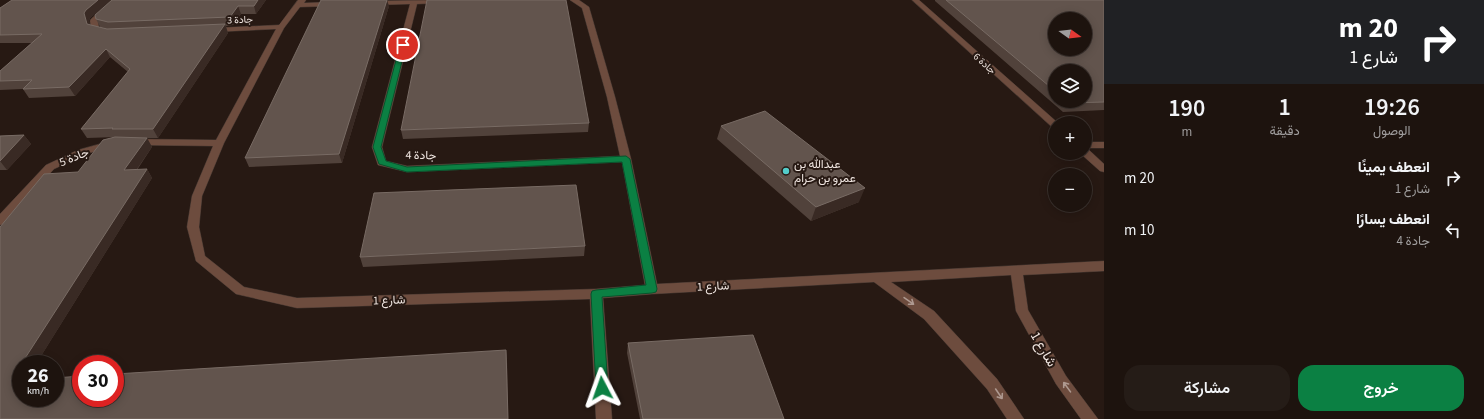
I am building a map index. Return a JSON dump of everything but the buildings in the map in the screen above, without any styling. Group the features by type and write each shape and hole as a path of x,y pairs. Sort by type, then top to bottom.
{"street":[{"path":"118,0 94,21 95,29 112,34 118,33"},
{"path":"572,0 576,0 585,7 611,97 626,159 652,289"},
{"name":"جادة 6","path":"915,0 1048,120"},
{"path":"368,3 452,1"},
{"name":"جادة 4","path":"414,2 377,147 382,162 407,170 626,159"},
{"path":"301,3 338,4"},
{"name":"شارع 1","path":"301,3 281,27 219,143 197,196 193,227 200,258 240,291 297,303 596,294 652,289 1104,266"},
{"name":"جادة 3","path":"202,31 281,27"},
{"name":"جادة 5","path":"0,221 50,167 82,152 124,142 219,143"},
{"path":"1092,145 1104,145"},
{"path":"1092,158 1104,169"},
{"name":"شارع 1","path":"1016,271 1022,311 1061,380 1090,419"},
{"path":"877,278 929,315 992,384 1016,419"},
{"path":"596,294 604,419"}],"place":[{"name":"عبدالله بن عمرو بن حرام","path":"786,171"}],"route":[{"path":"403,45 377,147 382,162 407,170 626,159 652,289 596,294 602,388"}]}
